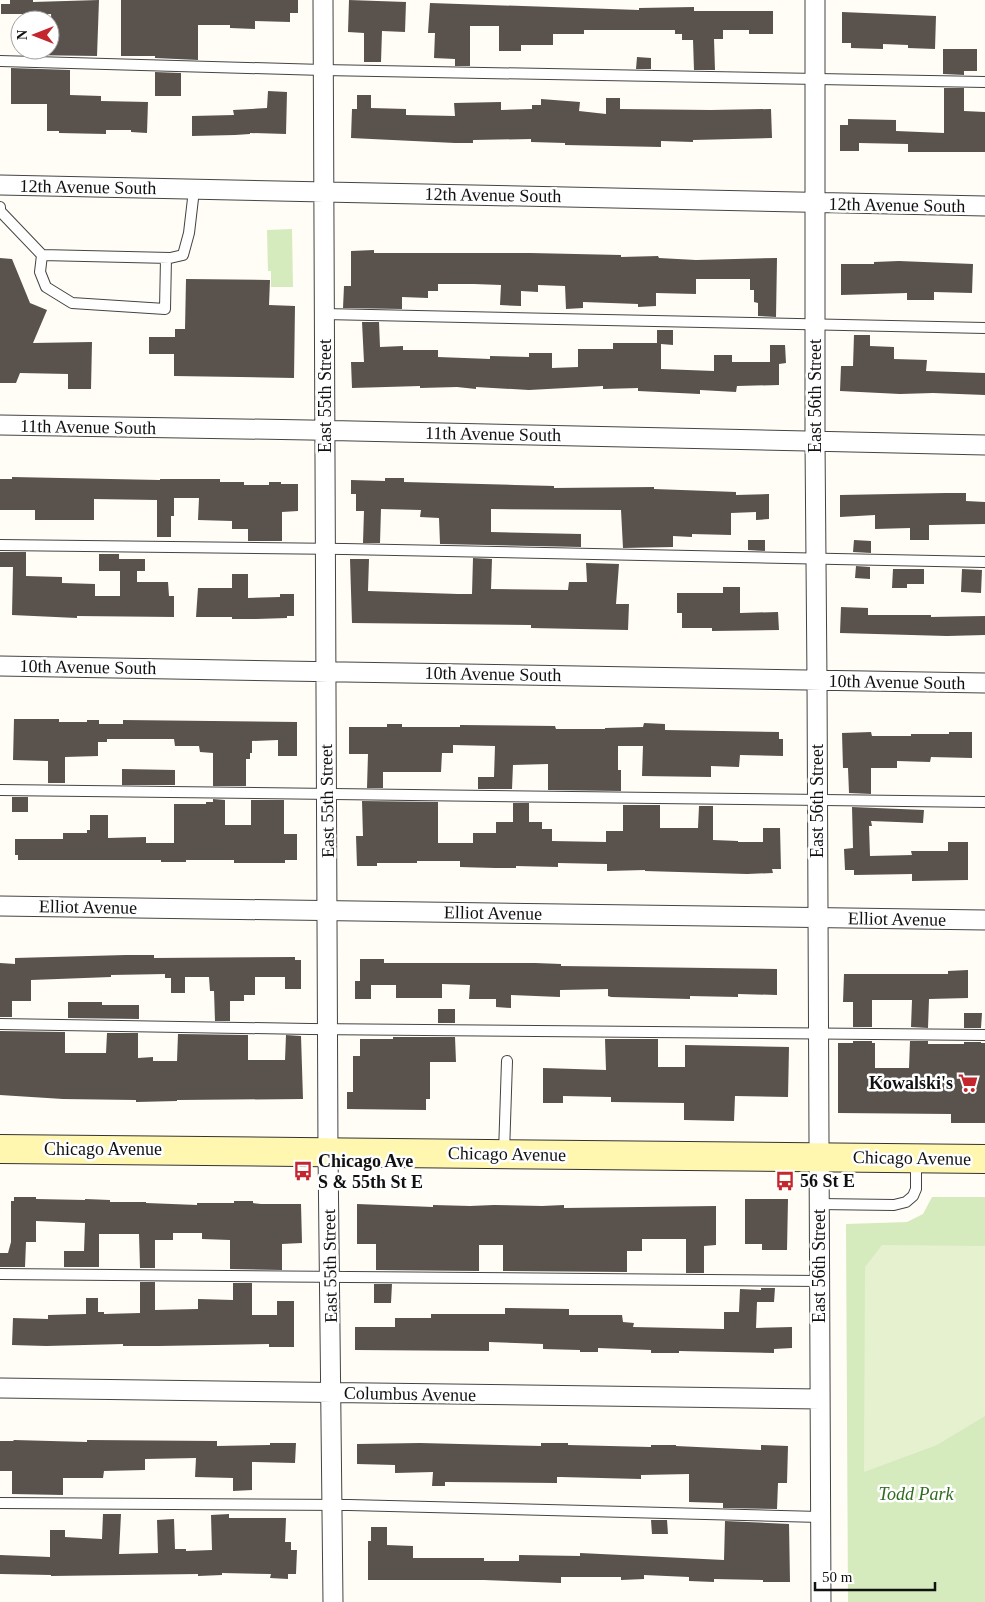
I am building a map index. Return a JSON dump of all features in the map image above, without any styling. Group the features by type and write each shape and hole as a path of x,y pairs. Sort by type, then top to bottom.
{"street":[{"name":"East 55th Street","path":"323,0 327,1029 333,1602"},
{"name":"East 56th Street","path":"815,0 815,441 821,1602"},
{"name":"12th Avenue South","path":"0,185 324,191 816,204 985,206"},
{"name":"11th Avenue South","path":"0,426 326,430 985,445"},
{"name":"10th Avenue South","path":"0,666 985,684"},
{"name":"Elliot Avenue","path":"0,906 985,920"},
{"name":"Chicago Avenue","path":"0,1149 985,1159"},
{"name":"Columbus Avenue","path":"0,1388 820,1399"}],"lane":[{"path":"0,61 323,70 814,77 985,82"},
{"path":"0,210 42,254 166,258 184,255 194,190"},
{"path":"42,254 40,272 46,287 72,303 165,309 166,258"},
{"path":"324,314 985,328"},
{"path":"0,545 354,549 985,562"},
{"path":"0,790 985,802"},
{"path":"0,1024 985,1035"},
{"path":"504,1154 507,1061"},
{"path":"819,1204 894,1205 906,1202 913,1196 916,1189 916,1157"},
{"path":"0,1274 819,1281"},
{"path":"0,1503 349,1505 820,1517"}],"green space":[{"path":"292,229 293,287 271,287 271,271 268,271 267,230"},
{"name":"Todd Park","path":"932,1197 985,1197 985,1602 848,1602 846,1224 907,1222 923,1214"},
{"path":"882,1245 985,1246 985,1416 937,1445 864,1472 865,1267"}],"building":[{"path":"10,0 33,0 33,2 99,0 97,56 60,55 60,10 10,10 10,14 1,14 1,4 10,4"},
{"path":"121,0 298,0 298,13 290,13 290,22 255,21 255,29 230,28 230,25 198,25 198,60 155,58 155,56 121,56"},
{"path":"349,0 406,2 405,32 382,31 381,62 364,62 364,33 348,32"},
{"path":"430,3 639,10 639,8 694,7 694,11 773,11 773,34 749,34 749,30 723,30 723,39 714,39 715,70 694,70 693,40 682,40 682,34 675,34 675,30 584,30 584,34 553,34 553,45 521,45 521,51 499,51 499,26 470,26 470,66 455,66 455,59 434,58 435,33 428,33"},
{"path":"842,12 936,16 935,49 908,48 908,45 883,44 883,49 851,48 851,43 842,43"},
{"path":"943,49 977,49 977,71 964,71 964,75 943,74"},
{"path":"637,57 651,58 651,69 636,69"},
{"path":"11,68 70,70 70,95 101,96 101,101 148,102 147,133 131,132 131,130 106,130 106,134 47,131 47,104 11,104"},
{"path":"155,72 181,73 181,96 155,96"},
{"path":"944,88 964,88 964,111 985,112 985,152 908,152 908,144 859,143 859,151 840,151 840,125 848,125 848,119 896,120 896,131 944,133"},
{"path":"268,91 287,92 286,134 250,133 192,136 192,116 234,115 233,110 267,108"},
{"path":"357,95 371,95 371,108 406,109 406,115 455,116 454,103 501,102 501,110 532,109 532,105 541,105 541,99 580,102 579,111 606,114 606,98 620,98 620,109 771,109 772,138 693,140 693,142 661,141 661,147 565,145 565,143 531,142 531,139 473,140 473,143 455,143 351,138 352,109 357,109"},
{"path":"374,250 374,253 530,253 621,255 621,257 658,256 659,258 696,260 777,258 776,317 758,316 758,303 754,302 754,290 750,290 750,279 696,279 696,294 656,293 656,306 638,307 638,304 583,302 583,308 566,309 565,286 538,285 538,292 521,291 521,306 500,305 501,285 438,284 438,291 428,291 428,298 402,297 402,309 343,308 344,286 351,286 351,251"},
{"path":"0,258 12,259 30,303 47,310 33,343 92,342 91,389 68,389 68,374 20,373 16,383 0,383"},
{"path":"899,261 973,264 972,293 934,292 934,300 907,300 907,293 841,295 841,264 874,264 874,262"},
{"path":"186,279 270,280 269,305 295,306 294,378 174,376 174,354 149,354 149,337 175,337 175,329 185,329"},
{"path":"362,322 379,322 380,347 403,346 403,350 438,350 438,357 490,359 490,356 529,357 529,353 552,353 552,368 578,367 578,349 613,349 613,343 657,343 657,330 673,330 673,345 661,344 661,369 714,371 714,355 732,355 732,362 770,362 770,345 785,345 786,363 779,364 779,385 737,386 736,392 700,390 700,394 638,391 638,388 603,389 603,386 529,390 476,387 476,389 457,387 420,388 420,386 352,388 351,362 364,362"},
{"path":"854,335 870,335 870,346 894,347 894,359 927,360 926,371 985,373 985,395 840,391 841,366 853,366"},
{"path":"12,477 160,480 220,479 220,482 244,482 244,485 269,485 269,482 298,484 298,511 282,512 282,541 248,541 248,529 232,529 232,521 198,520 199,498 174,498 174,516 171,516 171,537 157,537 157,500 94,499 94,520 35,520 35,510 0,510 0,479 12,479"},
{"path":"385,478 404,478 404,482 554,486 554,488 654,487 654,489 736,492 736,495 769,494 769,519 756,520 756,512 731,513 731,535 692,534 692,537 673,536 673,547 623,548 621,510 491,509 491,532 581,534 581,547 440,544 439,518 420,517 421,510 381,509 380,543 363,543 364,511 356,511 356,494 351,494 351,480 385,481"},
{"path":"966,493 966,501 985,502 985,524 929,525 929,540 910,540 910,528 875,529 875,515 840,517 840,495"},
{"path":"748,540 765,540 765,551 748,550"},
{"path":"854,540 871,541 871,553 853,552"},
{"path":"0,552 26,552 26,576 62,577 62,583 95,584 95,596 120,596 120,571 99,571 99,554 119,554 119,559 145,559 145,571 137,571 137,582 168,582 169,596 174,596 174,617 77,616 77,618 12,615 13,567 0,567"},
{"path":"473,558 492,559 491,589 568,590 569,582 587,582 586,563 619,564 616,604 629,604 628,630 531,628 531,625 352,623 350,559 369,559 368,591 472,594"},
{"path":"856,566 870,567 870,579 855,578"},
{"path":"893,569 924,569 924,584 907,584 907,588 892,588"},
{"path":"962,569 982,570 981,593 961,592"},
{"path":"232,574 248,574 248,598 280,597 280,594 294,594 294,616 256,619 196,617 198,588 232,588"},
{"path":"723,587 740,587 740,613 778,612 779,630 712,631 712,628 682,628 682,613 677,613 677,593 723,593"},
{"path":"841,607 868,608 868,615 985,616 985,635 947,636 840,633"},
{"path":"14,719 59,719 59,722 99,720 99,724 123,724 123,720 297,722 297,756 278,756 278,740 252,741 250,759 246,759 246,786 213,786 213,753 200,752 199,746 175,746 174,739 107,739 107,742 98,742 98,756 65,757 65,783 48,783 48,761 13,760"},
{"path":"644,723 665,724 665,730 779,732 779,739 783,739 783,756 740,755 739,767 711,766 711,777 642,776 643,746 618,746 618,770 621,770 621,791 548,790 548,764 513,765 512,789 478,789 478,777 494,777 495,746 453,745 453,753 442,753 441,772 383,772 383,788 367,788 368,754 349,754 349,727 387,727 387,724 402,724 402,727 460,727 460,725 555,726 556,729 605,729 643,727"},
{"path":"871,732 872,736 911,736 911,734 972,732 972,758 931,757 930,762 897,761 897,768 871,768 871,794 849,793 848,768 843,768 842,733"},
{"path":"122,769 175,770 175,785 122,785"},
{"path":"12,797 28,797 28,812 12,812"},
{"path":"213,799 225,800 225,825 251,825 251,800 284,800 284,834 297,834 297,860 285,860 285,863 234,863 234,860 161,862 161,860 18,860 18,855 15,855 15,839 63,839 63,833 87,833 87,830 90,830 90,815 108,815 108,838 146,837 146,843 174,843 174,804 206,804 206,802 213,802"},
{"path":"362,801 438,802 438,843 473,843 473,833 496,833 496,822 513,822 513,803 529,803 529,822 542,822 542,829 552,829 552,841 606,842 606,831 623,831 623,805 660,805 660,828 698,828 699,806 713,806 713,840 763,842 763,828 780,828 781,869 772,869 773,873 747,874 645,870 607,871 607,864 558,863 558,867 516,866 516,868 495,868 460,867 460,861 417,861 417,863 377,863 377,866 357,866 356,836 363,836"},
{"path":"852,807 924,810 923,823 871,821 872,826 869,826 870,856 912,855 911,851 948,851 948,842 968,842 968,880 912,881 912,874 854,875 854,870 845,870 844,849 853,848"},
{"path":"154,955 154,958 295,957 295,960 301,960 301,989 285,989 285,977 255,977 255,995 244,995 244,1001 230,1001 230,1021 215,1021 214,991 210,991 209,977 185,977 185,993 171,993 171,978 165,978 165,974 31,980 31,1001 12,1001 12,1017 0,1017 0,963 15,964 15,958"},
{"path":"360,959 384,959 384,963 535,963 561,964 561,966 777,969 777,995 738,994 738,997 690,996 690,999 611,997 608,996 608,989 560,990 560,997 511,995 511,1008 496,1007 496,999 469,999 470,985 442,984 442,998 396,998 396,985 371,985 371,999 355,999 355,981 360,981"},
{"path":"968,970 968,998 929,999 928,1028 911,1027 912,1000 872,1000 872,1027 853,1027 853,1002 843,1002 844,974 948,974 948,971"},
{"path":"68,1002 102,1002 102,1005 139,1005 139,1019 68,1018"},
{"path":"438,1009 455,1009 455,1023 438,1023"},
{"path":"964,1013 982,1013 981,1028 964,1028"},
{"path":"0,1031 65,1032 65,1053 106,1053 107,1033 138,1033 138,1058 153,1057 153,1061 177,1061 178,1034 248,1035 248,1060 285,1060 286,1035 301,1036 303,1099 136,1102 136,1100 63,1099 0,1095"},
{"path":"393,1037 455,1037 456,1062 430,1062 430,1099 426,1099 426,1110 347,1109 347,1092 353,1092 353,1056 360,1056 360,1039 393,1039"},
{"path":"605,1039 658,1039 658,1067 685,1067 685,1045 789,1047 788,1097 735,1096 734,1121 684,1120 684,1103 611,1102 611,1097 563,1096 563,1103 543,1103 543,1068 606,1070"},
{"path":"853,1041 872,1041 872,1043 875,1043 875,1068 909,1068 910,1041 928,1041 928,1044 985,1043 985,1123 951,1123 951,1114 838,1113 838,1043 853,1043"},
{"path":"14,1197 197,1205 197,1203 234,1203 234,1201 253,1201 253,1203 261,1204 301,1204 302,1243 282,1244 282,1270 230,1269 230,1240 202,1239 202,1233 173,1233 173,1240 155,1240 155,1268 140,1268 139,1234 99,1234 99,1267 64,1267 64,1251 84,1251 85,1223 36,1221 36,1242 26,1242 25,1267 0,1267 0,1253 8,1253 11,1242 11,1201 14,1201"},
{"path":"745,1199 788,1199 787,1250 762,1250 762,1244 745,1244"},
{"path":"357,1204 433,1207 433,1205 564,1205 564,1208 716,1206 716,1245 704,1246 704,1273 686,1273 686,1239 642,1239 642,1251 627,1251 627,1272 503,1271 503,1245 479,1245 479,1271 376,1270 376,1244 357,1244"},
{"path":"140,1282 155,1282 155,1310 198,1309 198,1299 233,1300 233,1283 252,1283 252,1315 277,1315 277,1301 294,1301 294,1347 269,1347 269,1344 159,1346 123,1346 123,1344 12,1345 13,1318 48,1319 48,1315 86,1314 86,1298 98,1298 98,1312 104,1312 104,1314 140,1313"},
{"path":"374,1284 392,1284 391,1303 374,1303"},
{"path":"761,1288 775,1288 774,1302 757,1302 756,1328 792,1327 792,1348 774,1349 774,1353 679,1351 679,1353 651,1353 651,1350 598,1348 598,1352 580,1352 580,1350 543,1349 543,1344 489,1342 489,1351 355,1350 355,1327 395,1327 395,1318 431,1318 431,1314 505,1314 505,1308 569,1309 569,1315 622,1315 623,1322 634,1323 633,1327 724,1329 724,1312 739,1312 740,1289 761,1290"},
{"path":"87,1440 217,1441 217,1446 296,1443 295,1463 252,1462 252,1490 233,1491 233,1478 195,1477 196,1458 145,1459 145,1470 104,1471 103,1478 63,1478 63,1495 12,1494 12,1471 0,1471 0,1441 87,1442"},
{"path":"420,1443 541,1446 541,1443 568,1443 568,1445 651,1447 651,1445 676,1445 761,1450 761,1445 788,1446 787,1483 778,1483 777,1509 723,1508 723,1503 689,1502 689,1474 641,1475 641,1479 557,1477 557,1483 445,1482 445,1486 432,1486 433,1472 395,1473 395,1465 357,1464 357,1444"},
{"path":"103,1514 121,1514 119,1554 158,1553 157,1520 174,1519 175,1549 186,1549 186,1551 212,1550 211,1515 229,1514 229,1518 286,1518 285,1542 291,1542 291,1550 297,1550 296,1574 288,1574 288,1579 270,1578 271,1574 222,1573 222,1575 198,1576 198,1574 51,1576 0,1574 0,1555 50,1557 50,1530 65,1530 65,1537 102,1539"},
{"path":"651,1520 667,1520 668,1534 652,1534"},
{"path":"725,1521 789,1524 790,1582 714,1579 714,1582 689,1581 689,1577 644,1575 644,1579 621,1580 621,1577 561,1577 561,1583 484,1580 368,1580 368,1541 371,1541 371,1527 387,1527 387,1545 413,1546 413,1558 484,1558 484,1561 519,1561 519,1555 580,1556 580,1553 724,1560"}],"place":[{"name":"Kowalski's","path":"968,1083"},
{"name":"Chicago Ave S & 55th St E","path":"303,1171"},
{"name":"56 St E","path":"785,1181"}]}
